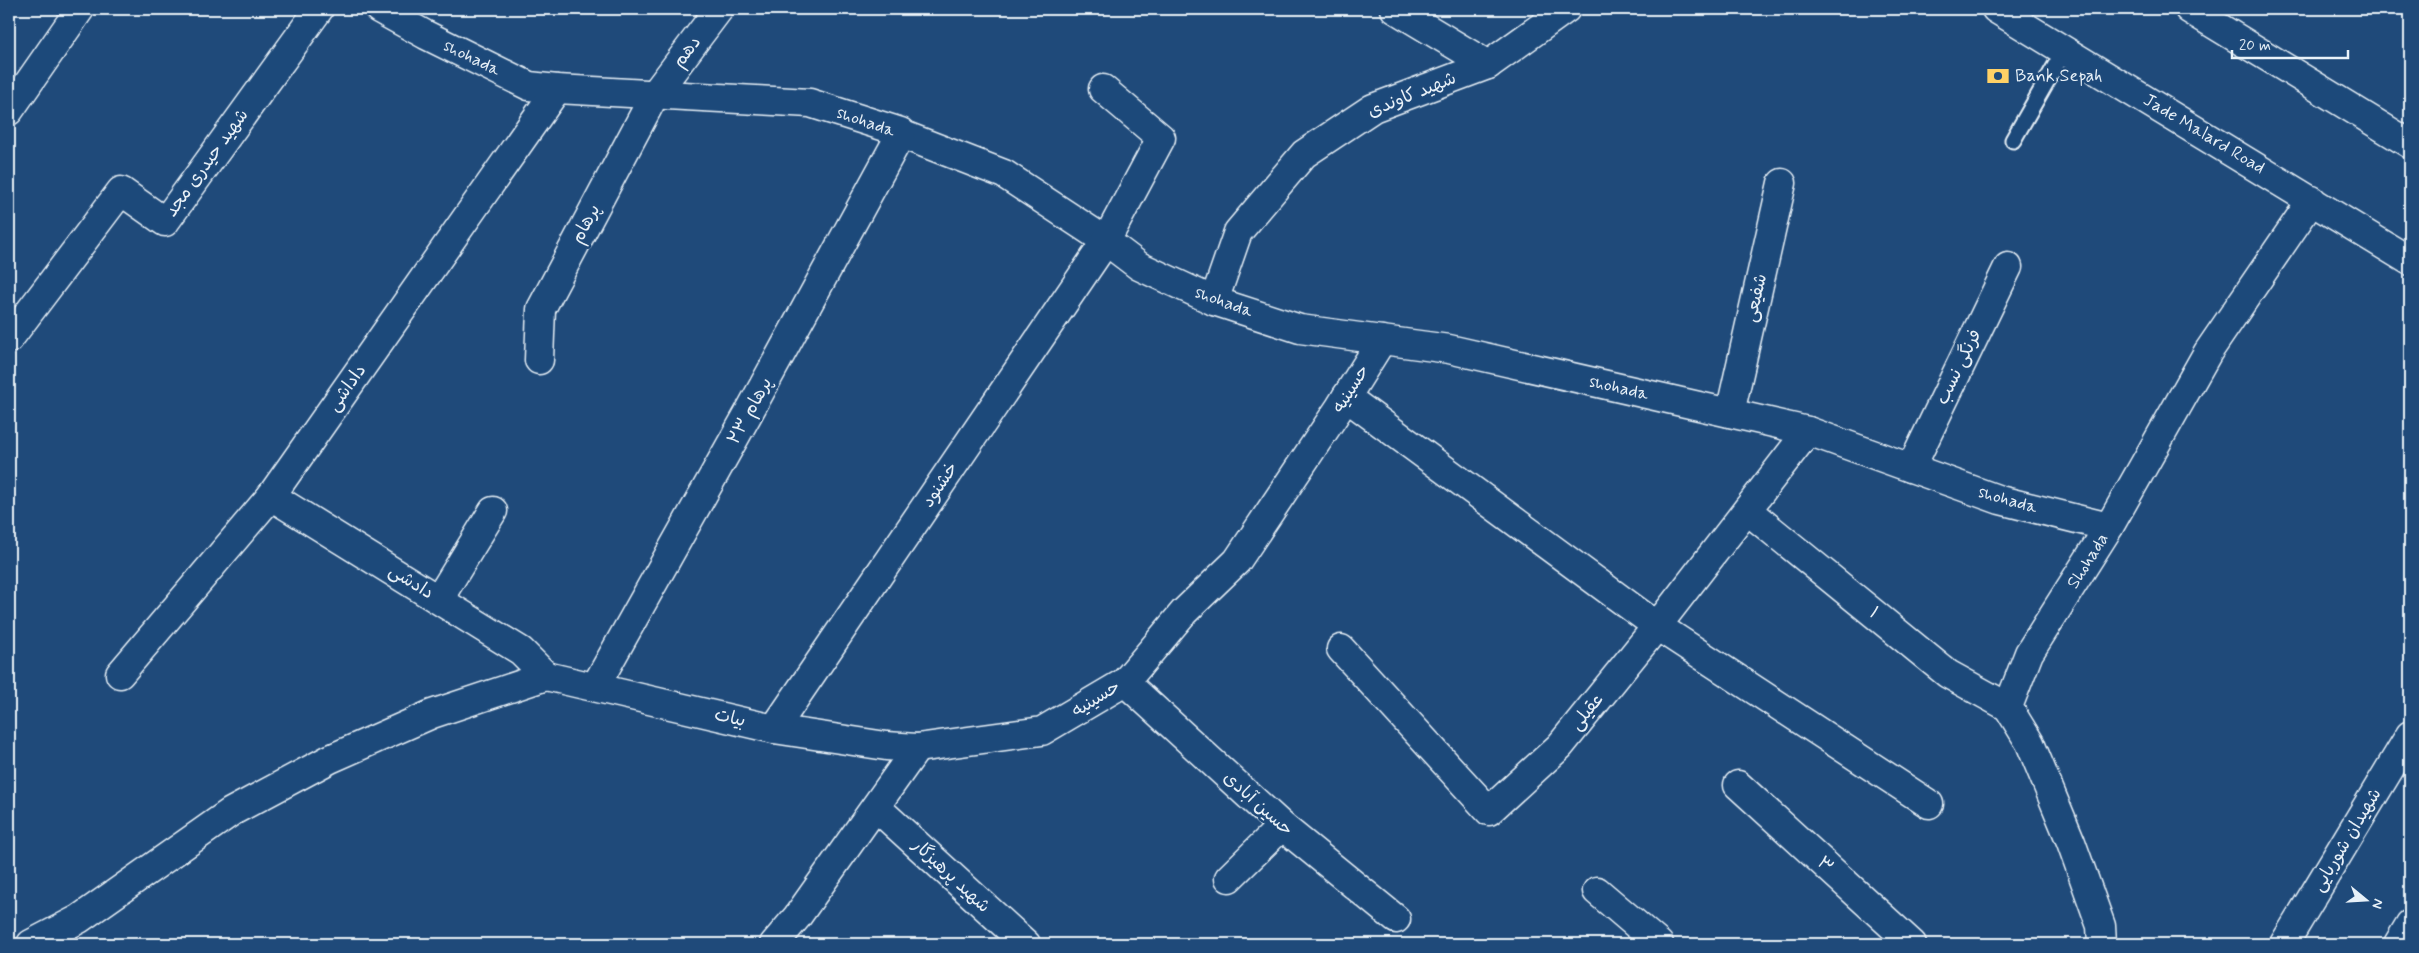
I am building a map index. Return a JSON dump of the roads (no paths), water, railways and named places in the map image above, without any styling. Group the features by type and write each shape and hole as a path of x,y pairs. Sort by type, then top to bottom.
{"street":[{"path":"9,111 80,9"},
{"name":"شهید حیدری مجد","path":"9,339 121,191 165,222 319,9"},
{"name":"shohada","path":"382,9 529,86 557,90 810,103 901,132 901,134 1004,174 1106,241 1139,266 1214,301 1300,329 1449,349 1808,431 2000,500 2109,527"},
{"name":"دهم","path":"655,94 719,9"},
{"path":"1395,9 1488,65"},
{"name":"شهید کاوندی","path":"1214,301 1238,232 1304,154 1373,108 1488,65 1566,9"},
{"name":"Jade Malard Road","path":"1996,9 2065,49 2410,261"},
{"path":"2189,9 2410,144"},
{"name":"خشنود","path":"774,729 1106,241 1161,138 1103,88"},
{"name":"داداشی","path":"120,674 271,496 557,90"},
{"name":"پرهام","path":"539,360 542,309 655,94"},
{"name":"پرهام ۲۳","path":"595,686 748,414 901,134"},
{"name":"شفیعی","path":"1730,413 1782,184"},
{"name":"Shohada","path":"2008,708 2029,653 2109,527 2208,352 2312,200"},
{"name":"فرنگی نسب","path":"1911,468 2008,267"},
{"name":"حسینیه","path":"917,748 1042,731 1125,682 1184,612 1237,561 1382,340"},
{"path":"1346,397 1657,626 1929,804"},
{"name":"عقیلی","path":"1341,649 1489,811 1560,746 1657,626 1808,431"},
{"name":"دادشی","path":"271,496 521,651 546,676"},
{"name":"۱","path":"1747,510 1948,674 2008,708"},
{"path":"439,600 493,511"},
{"path":"31,944 79,919 231,812 330,759 432,714 546,676"},
{"name":"بیات","path":"546,676 774,729 886,746 917,748"},
{"name":"حسین آبادی","path":"1125,682 1282,826 1396,919"},
{"path":"2008,708 2030,743 2070,842 2101,926 2102,944"},
{"name":"شهیدان شوربایی","path":"2284,944 2410,735"},
{"path":"774,944 797,917 917,748"},
{"name":"۳","path":"1738,785 1912,944"},
{"name":"شهید پرهیزگار","path":"876,807 1026,944"},
{"path":"1229,878 1282,826"},
{"path":"1598,891 1659,944"},
{"path":"2398,944 2410,924"}],"lane":[{"path":"2013,140 2065,49"}],"place":[{"name":"Bank Sepah","path":"1998,76"}]}
